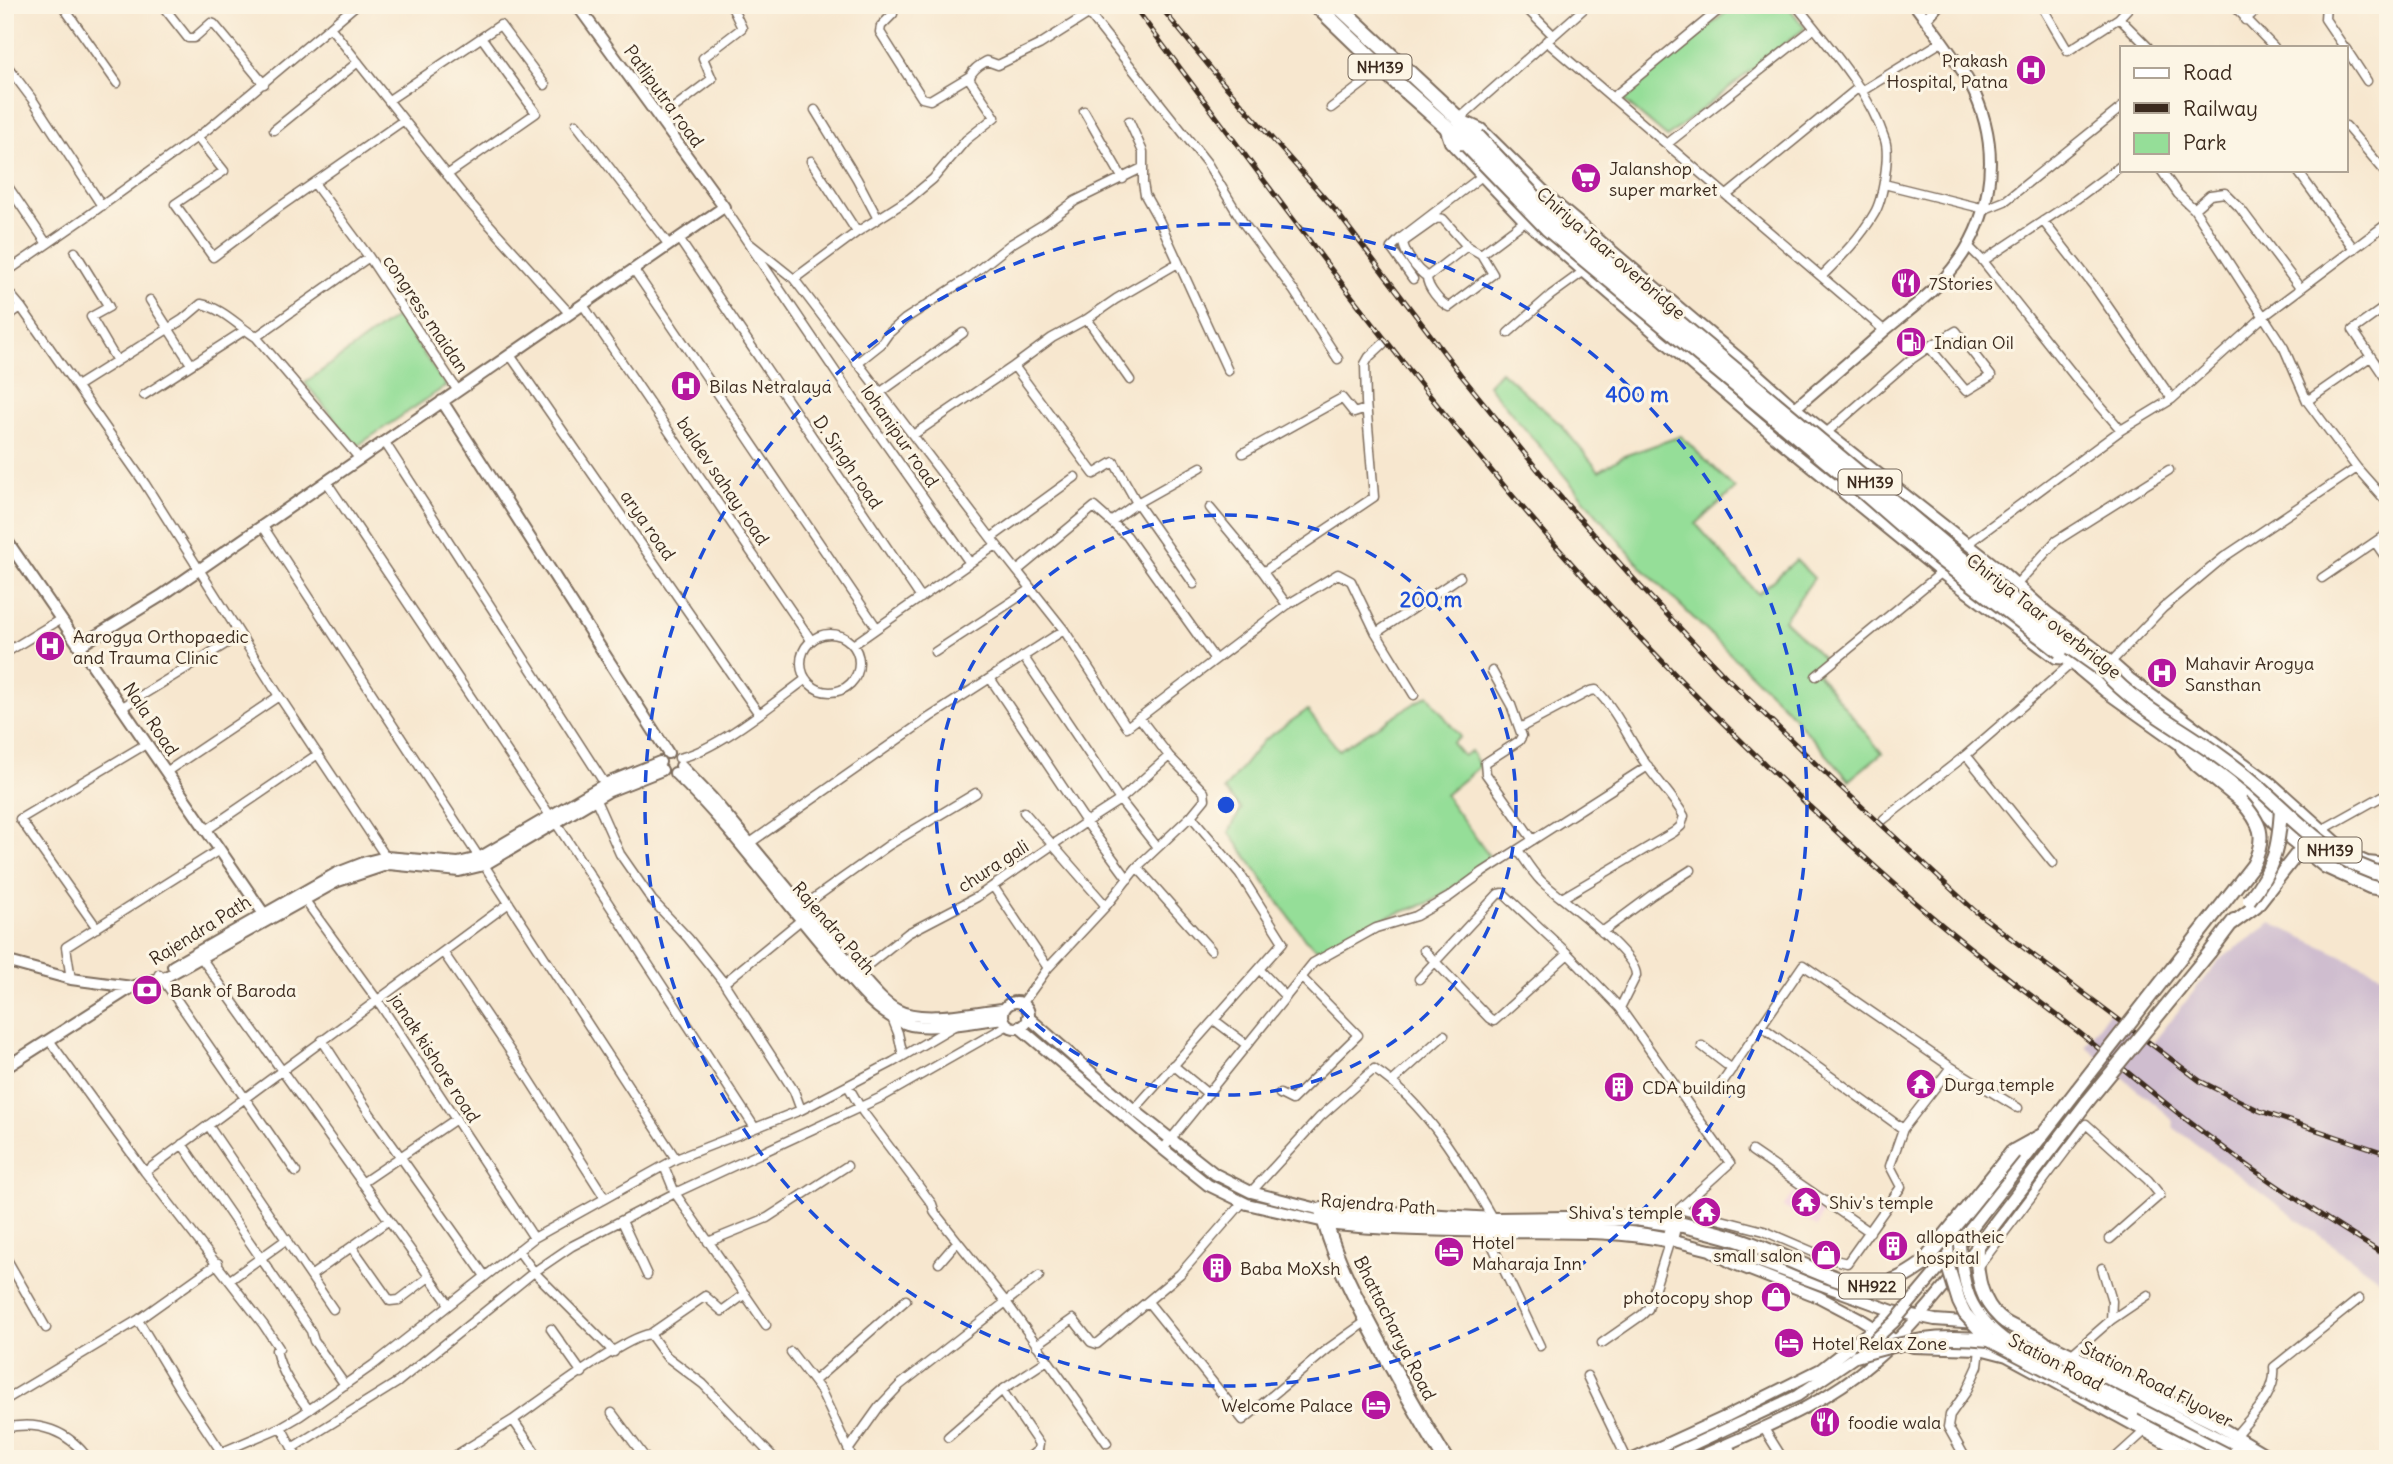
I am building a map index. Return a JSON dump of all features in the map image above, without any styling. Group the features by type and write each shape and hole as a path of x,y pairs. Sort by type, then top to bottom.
{"highway":[{"name":"NH139","path":"1316,5 1445,127"},
{"name":"NH139","path":"1337,5 1460,118"},
{"name":"Chiriya Taar overbridge","path":"1460,118 1471,140 1547,228 1850,480 1938,557 2108,691 2168,733"},
{"name":"Chiriya Taar overbridge","path":"1445,127 1471,140 1556,220 1938,540 2071,647 2105,671 2119,688 2216,754 2333,853 2353,865 2388,876"},
{"name":"NH139","path":"2168,733 2250,798 2326,866 2370,886 2388,889"},
{"name":"NH922","path":"1635,1218 1678,1224 1754,1245 1847,1282 1866,1286 1885,1285 1904,1278 1923,1264 2013,1152 2040,1137"},
{"name":"Rajendra Path","path":"1329,1216 1634,1235 1670,1240"},
{"name":"Bhattacharya Road","path":"1329,1216 1341,1267 1385,1355 1445,1459"},
{"name":"Bhattacharya Road","path":"1329,1216 1392,1351 1455,1459"},
{"name":"Rajendra Path","path":"1492,1226 1615,1217 1635,1218"},
{"path":"1634,1235 1635,1218"},
{"path":"1670,1240 1678,1224"}],"main road":[{"name":"Patliputra road","path":"577,5 724,207"},
{"path":"1795,408 1937,285 1968,246 1985,209 1991,165 1986,126 1970,85 1943,41 1914,5"},
{"path":"1926,19 1938,5"},
{"path":"1460,118 1481,130 1560,207 1795,408 1946,527 2130,679 2270,783 2351,855 2367,862 2388,864"},
{"path":"1445,127 1450,142 1525,220 1680,355 1941,573 2056,658 2067,657"},
{"path":"79,646 198,570 724,207"},
{"path":"1680,355 1705,329"},
{"path":"442,401 668,753"},
{"path":"1819,473 1843,447"},
{"path":"1917,553 1946,527"},
{"name":"Nala Road","path":"5,538 266,916"},
{"name":"Chiriya Taar overbridge","path":"1662,1459 1797,1396 1856,1356 1894,1322 1960,1245 2040,1137 2242,881 2260,850 2260,830 2256,817 2197,765 2168,733"},
{"name":"Rajendra Path","path":"158,978 202,959 266,916 304,899 337,877 388,864 459,871 482,862 554,820 661,766 668,753 673,753 704,803 877,1007 892,1018 909,1025 927,1027 960,1018"},
{"name":"Rajendra Path","path":"661,766 669,775 679,766"},
{"name":"Rajendra Path","path":"554,820 605,784 661,766"},
{"name":"Rajendra Path","path":"679,766 711,797 858,973 883,1000 897,1010 911,1016 1009,1020 1208,1185 1243,1202 1329,1216"},
{"name":"NH922","path":"1694,1459 1709,1456 1727,1444 1816,1402 1871,1365 1919,1317 1977,1247 2088,1101 2186,984 2270,869 2276,853 2281,808"},
{"path":"2230,925 2248,913 2273,887 2303,846"},
{"name":"Rajendra Path","path":"158,978 337,877 386,857 458,863 482,862"},
{"path":"5,961 71,979 132,987"},
{"path":"5,1068 132,987 158,978"},
{"name":"Rajendra Path","path":"1009,1020 1012,1003 1022,1004 1028,1017 1133,1110 1215,1174 1251,1192 1329,1216"},
{"path":"1009,1020 1027,1021 1028,1017"},
{"path":"1670,1240 1710,1250"},
{"path":"1960,1245 1967,1293 1985,1324 1995,1332 2227,1457"},
{"path":"1977,1247 1976,1271 1988,1303 2004,1321"},
{"name":"Station Road","path":"1710,1250 1735,1253 1893,1311 1949,1321 1994,1324 2004,1321"},
{"name":"Station Road","path":"1710,1250 1732,1263 1819,1297 1896,1341 1913,1347 1984,1345 2196,1459"},
{"path":"1946,1261 1959,1302 1984,1345"},
{"path":"1633,1459 1821,1369 1893,1311"},
{"name":"Station Road Flyover","path":"2004,1321 2258,1459"},
{"path":"1856,1356 1929,1338 1984,1345 2227,1457"},
{"path":"2069,1357 2236,1435 2274,1459"}],"street":[{"path":"5,9 10,5"},
{"path":"61,5 117,83"},
{"path":"162,5 188,38 194,38 211,23 214,24 264,84"},
{"path":"5,273 197,137 356,5"},
{"path":"659,119 712,79 703,58 742,28 731,5"},
{"path":"891,5 893,14 881,26 880,32 922,98 930,100 970,76 985,62 998,65 1039,45 1088,14"},
{"path":"1082,5 1207,163 1244,224 1294,291 1338,359"},
{"path":"1523,5 1549,38 1612,97 1885,331"},
{"path":"1460,118 1588,5"},
{"path":"1612,97 1725,5"},
{"path":"1796,5 1860,89 1886,143 1884,184 1876,212 1853,244 1822,276"},
{"path":"2041,5 2068,51 2119,18 2131,5"},
{"path":"2233,5 2273,46"},
{"path":"2245,20 2262,5"},
{"path":"2326,5 2325,19 2344,46"},
{"path":"2119,18 2147,46"},
{"path":"389,100 500,25 545,85"},
{"path":"330,27 468,201 570,314"},
{"path":"1667,144 1814,28"},
{"path":"447,175 536,113 482,38"},
{"path":"1727,195 1860,89 1943,41"},
{"path":"2348,52 2367,81"},
{"path":"274,130 358,62"},
{"path":"5,63 32,99 102,206"},
{"path":"1331,107 1382,69"},
{"path":"794,279 917,192 967,141 995,117 970,76"},
{"path":"1884,184 1985,209 2005,201 2120,109"},
{"path":"815,110 878,219"},
{"path":"1084,111 1123,178"},
{"path":"197,137 225,170 175,204 214,257 404,120"},
{"path":"1129,121 1143,152 1145,195 1228,371"},
{"name":"D. Singh road","path":"576,124 674,242 920,598"},
{"path":"2348,128 2388,174"},
{"path":"811,161 857,232"},
{"path":"1983,261 2120,166"},
{"path":"857,363 881,344 905,318 968,278 1011,244 1075,201 1142,168"},
{"path":"2162,172 2178,194 2194,209 2264,316 2284,348 2307,401 2388,503"},
{"path":"2298,172 2354,248"},
{"path":"1413,279 1391,248 1482,176"},
{"path":"5,182 47,244"},
{"path":"314,183 369,257"},
{"path":"2194,209 2210,195 2225,194 2240,208 2300,288"},
{"name":"lohanipur road","path":"724,207 856,402 970,563"},
{"path":"1437,218 1443,219 1467,246 1481,254 1493,271 1492,276 1449,307 1427,284 1427,277 1415,266 1403,243 1437,218"},
{"path":"1481,254 1525,220"},
{"path":"2043,221 2094,285 2172,399"},
{"path":"1967,544 2121,430 2172,399 2264,316 2388,223"},
{"path":"749,243 794,279 1064,630 1127,727 1214,658 1287,605 1338,575 1351,581 1376,634 1414,695"},
{"path":"1427,277 1467,246"},
{"path":"1968,246 2121,430"},
{"path":"75,252 109,307 91,317 117,361"},
{"name":"congress maidan","path":"256,337 369,257 458,391"},
{"path":"913,435 1052,338 1178,263"},
{"path":"634,270 877,628"},
{"path":"1508,333 1551,295 1584,271"},
{"path":"5,288 145,484 279,696 386,857"},
{"path":"150,300 191,364"},
{"path":"77,386 169,328 201,304 216,307 256,337 359,458"},
{"name":"baldev sahay road","path":"583,305 811,640"},
{"path":"2388,305 2353,330 2388,382"},
{"path":"5,318 21,307"},
{"path":"1087,319 1130,380"},
{"path":"144,395 245,330"},
{"path":"1826,433 1909,361 1929,346 1956,331 1991,376 1966,391 1929,346"},
{"path":"881,392 963,333"},
{"path":"1262,572 1374,497 1365,364 1383,344"},
{"name":"arya road","path":"510,355 759,714"},
{"path":"2307,401 2370,356"},
{"path":"1014,366 1094,474 1114,462 1137,503 1194,584"},
{"path":"1243,453 1342,397 1354,413 1366,409"},
{"path":"384,441 605,784"},
{"path":"1112,521 1137,503 1201,467"},
{"path":"2111,662 2163,608 2224,557 2357,467"},
{"path":"2016,585 2056,541 2169,470"},
{"path":"853,645 970,563 993,541 1075,477"},
{"path":"326,481 554,820 755,1128"},
{"path":"1017,571 1094,507 1127,536 1214,658"},
{"path":"1210,508 1287,605"},
{"path":"262,525 676,1159"},
{"path":"2322,578 2388,533"},
{"path":"2375,542 2388,561"},
{"path":"1816,676 1941,573"},
{"path":"1376,634 1460,577"},
{"path":"935,652 1031,589"},
{"path":"5,653 61,619"},
{"path":"750,843 930,717 1064,630"},
{"path":"828,634 838,635 853,645 858,654 858,674 844,689 825,692 815,688 806,679 801,664 802,655 811,640 828,634"},
{"path":"121,708 240,635"},
{"path":"1023,656 1120,800 1157,847"},
{"path":"1884,819 1966,755 2067,657"},
{"path":"1492,671 1520,727 1521,739 1484,766 1486,774 1533,840"},
{"path":"990,678 1086,822 1128,879"},
{"path":"679,766 759,714 806,679"},
{"path":"1520,727 1596,690 1684,816 1681,826 1562,898"},
{"path":"166,772 279,696"},
{"path":"1022,1004 1048,968 1106,906 1137,867 1191,816 1206,795 1169,756 1139,717"},
{"path":"97,928 19,819 146,744"},
{"path":"205,831 318,754"},
{"path":"1966,755 2053,863"},
{"name":"chura gali","path":"858,973 908,933 993,887 1120,800 1169,756"},
{"path":"1163,1149 1313,962 1376,928 1416,916 1648,766"},
{"path":"802,906 889,845 976,793"},
{"path":"2303,846 2321,830 2388,793"},
{"path":"595,799 620,854 644,888 724,983 794,1091 801,1110"},
{"path":"1024,812 1106,906"},
{"path":"1133,1110 1281,947 1283,939 1240,874 1191,816"},
{"path":"71,979 66,947 219,850"},
{"path":"1518,850 1539,879 1602,932 1632,962 1636,976 1620,1008"},
{"path":"1137,867 1211,950"},
{"path":"1602,932 1691,870"},
{"path":"993,887 1048,968"},
{"path":"1419,979 1498,894 1503,892 1620,1008 1730,1163 1679,1209 1678,1224"},
{"name":"janak kishore road","path":"304,899 378,1001 534,1238"},
{"path":"145,1172 509,903"},
{"path":"724,983 801,920"},
{"path":"1424,950 1494,1021 1568,954"},
{"path":"443,952 605,1198"},
{"path":"202,959 449,1304"},
{"path":"1722,1083 1803,965 1951,1067 2018,1108"},
{"path":"1259,969 1286,997"},
{"path":"158,978 296,1172"},
{"path":"1280,1094 1292,1100 1358,1035 1302,978"},
{"path":"892,1018 903,1056"},
{"path":"206,1459 281,1427 309,1410 373,1365 534,1238 676,1159 801,1110 848,1086 903,1056 960,1018"},
{"path":"292,1448 398,1382 534,1272 572,1246 675,1193 882,1097 1009,1020"},
{"path":"1214,1020 1247,1045"},
{"path":"1761,1026 1903,1129"},
{"path":"1392,1081 1444,1035"},
{"path":"49,1040 279,1348 276,1350 281,1367 293,1390 309,1410"},
{"path":"321,1040 485,1276"},
{"path":"1702,1046 1732,1069"},
{"path":"1173,1065 1208,1094"},
{"path":"1831,1289 1901,1188 1890,1166 1903,1129 1951,1067"},
{"path":"1251,1192 1320,1117 1374,1069 1416,1103 1452,1155 1492,1226 1540,1346"},
{"path":"848,1086 860,1107 957,1242 1007,1303 1107,1443"},
{"path":"362,1182 456,1119"},
{"path":"1976,1271 2086,1124 2160,1195 2110,1239"},
{"path":"208,1125 333,1309"},
{"path":"182,1144 345,1385"},
{"path":"1752,1151 1870,1232"},
{"path":"664,1166 675,1193 766,1325"},
{"path":"708,1242 766,1218 847,1166"},
{"path":"1036,1345 1073,1319 1091,1342 1097,1344 1180,1274 1243,1202"},
{"path":"1679,1209 1763,1231 1827,1258 1847,1263"},
{"path":"312,1275 389,1220"},
{"path":"622,1221 648,1275"},
{"path":"230,1280 287,1239"},
{"path":"1602,1343 1648,1309 1670,1240"},
{"path":"939,1263 957,1242"},
{"path":"352,1247 390,1301 399,1300 429,1277"},
{"path":"519,1251 534,1272 614,1352"},
{"path":"5,1256 46,1328"},
{"path":"5,1400 138,1320 218,1263"},
{"path":"2102,1268 2112,1301 2112,1320"},
{"path":"5,1279 15,1273"},
{"path":"849,1449 878,1407 900,1385 1039,1276"},
{"path":"450,1459 614,1352 643,1335 650,1334 705,1296 722,1311 745,1294"},
{"path":"2069,1357 2112,1320 2148,1295"},
{"path":"2236,1435 2270,1393 2274,1384 2274,1367 2359,1299"},
{"path":"814,1381 906,1300"},
{"path":"1148,1302 1243,1420 1367,1320"},
{"path":"138,1320 222,1453"},
{"path":"551,1329 582,1373"},
{"path":"650,1334 666,1356 703,1384 774,1458"},
{"path":"1966,1459 1948,1427 1950,1415 1966,1392 1984,1345"},
{"path":"791,1352 814,1381 853,1459"},
{"path":"948,1437 1002,1390 1046,1361"},
{"path":"1587,1376 1628,1459"},
{"path":"1002,1390 1039,1444 1038,1450 1027,1459"},
{"path":"612,1413 646,1459"},
{"path":"513,1420 540,1459"},
{"path":"5,1428 26,1425 60,1432 71,1439 88,1459"},
{"path":"281,1427 298,1459"},
{"path":"1763,1427 1783,1459"},
{"path":"2114,1459 2146,1430"},
{"path":"2377,1459 2388,1443"},
{"path":"1727,1444 1737,1459"}],"shaded area":[{"path":"2271,923 2388,977 2388,1286 2174,1128 2172,1119 2085,1046 2109,1012 2152,1044 2218,961"},
{"path":"1796,1190 1824,1209 1817,1227 1783,1207"}],"green space":[{"path":"1735,5 1787,5 1805,28 1667,137 1621,98"},
{"path":"397,316 446,386 357,446 305,383"},
{"path":"1501,371 1561,425 1599,471 1624,456 1681,436 1735,489 1696,524 1758,594 1796,560 1814,578 1784,620 1824,659 1818,674 1882,753 1849,780 1786,708 1642,568 1488,385"},
{"path":"1428,695 1460,737 1452,743 1463,756 1471,751 1480,766 1445,795 1492,860 1431,902 1387,917 1328,949 1317,949 1305,939 1229,832 1241,809 1224,790 1263,741 1307,710 1339,750"}],"railway":[{"path":"1133,5 1326,263 1426,391 1574,566 1715,715 1864,857 1954,935 2237,1158 2300,1202 2388,1257"},
{"path":"1159,5 1222,82 1336,211 1461,375 1555,491 1727,678 1819,767 1975,911 2200,1081 2260,1111 2388,1154"}],"place":[{"name":"Prakash Hospital, Patna","path":"2031,70"},
{"name":"Jalanshop super market","path":"1586,178"},
{"name":"7Stories","path":"1906,283"},
{"name":"Indian Oil","path":"1911,342"},
{"name":"Bilas Netralaya","path":"686,386"},
{"name":"Aarogya Orthopaedic and Trauma Clinic","path":"50,646"},
{"name":"Mahavir Arogya Sansthan","path":"2162,673"},
{"name":"Bank of Baroda","path":"147,990"},
{"name":"Durga temple","path":"1921,1084"},
{"name":"CDA building","path":"1619,1087"},
{"name":"Shiv's temple","path":"1806,1202"},
{"name":"Shiva's temple","path":"1706,1212"},
{"name":"allopatheic hospital","path":"1893,1246"},
{"name":"Hotel Maharaja Inn","path":"1449,1252"},
{"name":"small salon","path":"1826,1255"},
{"name":"Baba MoXsh","path":"1217,1268"},
{"name":"photocopy shop","path":"1776,1297"},
{"name":"Hotel Relax Zone","path":"1789,1343"},
{"name":"Welcome Palace","path":"1376,1405"},
{"name":"foodie wala","path":"1825,1422"}]}
